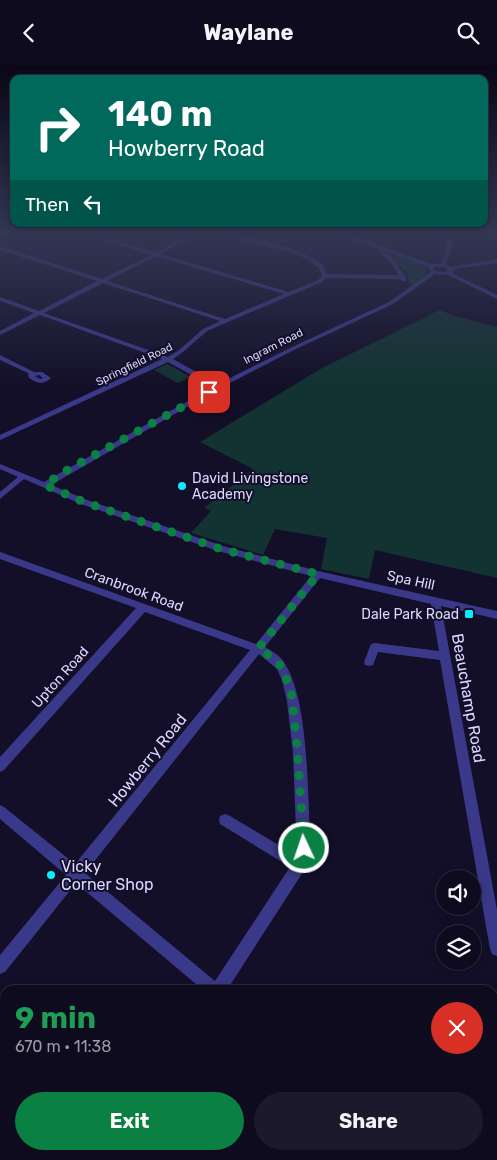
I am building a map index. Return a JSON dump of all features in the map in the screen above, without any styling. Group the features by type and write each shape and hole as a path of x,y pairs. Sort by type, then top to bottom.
{"street":[{"path":"0,333 95,285"},
{"path":"111,285 225,321"},
{"path":"259,285 289,294"},
{"name":"Springfield Road","path":"0,438 168,359 186,349 202,332 310,285"},
{"path":"405,285 405,289 409,292"},
{"name":"Ingram Road","path":"45,485 62,473 218,387 294,348 386,305 409,292 416,285"},
{"path":"475,285 497,297"},
{"path":"0,299 168,359 218,387"},
{"path":"0,357 32,374"},
{"name":"Spa Hill","path":"0,467 84,502 221,549 318,574 497,615"},
{"path":"0,496 22,477"},
{"name":"Cranbrook Road","path":"0,555 258,649 270,656 281,666 291,691 297,744 304,848 300,865"},
{"name":"Howberry Road","path":"0,967 318,574"},
{"name":"Beauchamp Road","path":"435,600 497,949"},
{"name":"Upton Road","path":"0,767 143,607"},
{"path":"369,662 375,647 445,656"},
{"path":"0,811 210,985"},
{"path":"219,985 300,865 225,820"}],"green space":[{"path":"440,310 497,327 497,578 375,550 369,579 321,569 327,538 275,529 263,555 191,533 211,511 204,508 253,469 200,442 322,368"},
{"path":"167,364 191,377 178,383 154,370"}],"place":[{"name":"David Livingstone Academy","path":"182,486"},
{"name":"Dale Park Road","path":"469,614"},
{"name":"Vicky Corner Shop","path":"51,875"}],"route":[{"path":"209,392 62,473 45,485 84,502 221,549 318,574 258,649 265,652 281,666 291,691 297,744 304,848"}]}
